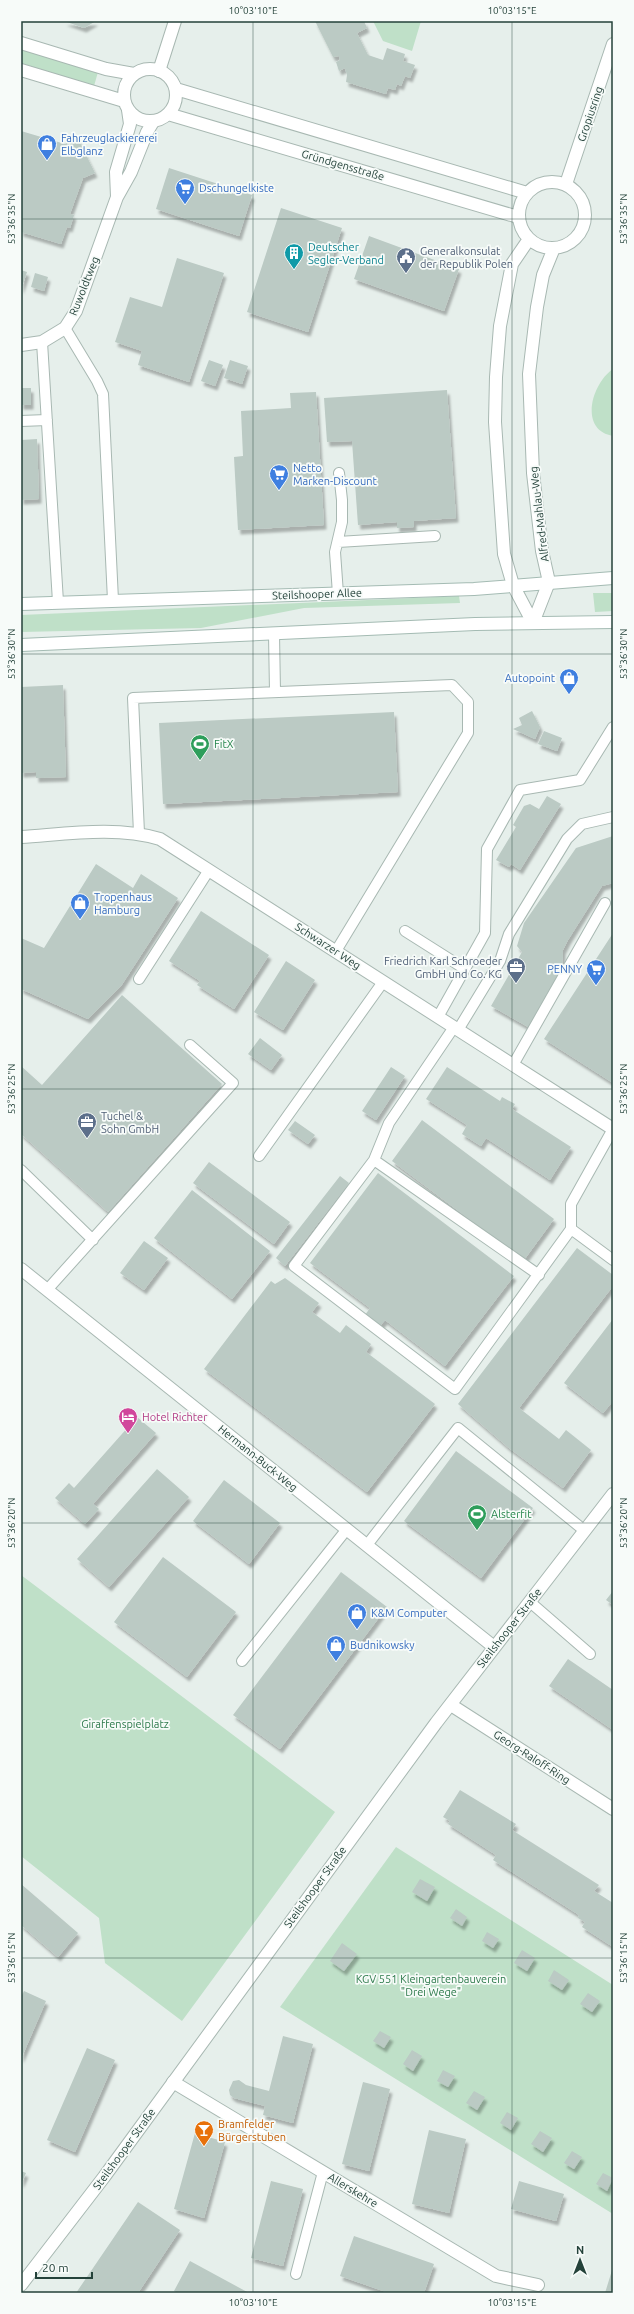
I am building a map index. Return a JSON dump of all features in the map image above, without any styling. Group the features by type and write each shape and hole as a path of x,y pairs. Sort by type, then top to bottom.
{"street":[{"path":"159,70 175,21"},
{"path":"21,44 106,69 134,74 149,69 159,70 169,77 176,89 174,107 163,119 153,122 141,121 126,105 21,70"},
{"name":"Gropiusring","path":"566,184 613,44"},
{"path":"126,105 124,90 134,74"},
{"path":"176,89 527,193"},
{"name":"Ruwoldtweg","path":"116,197 116,172 130,124 126,105"},
{"name":"Gründgensstraße","path":"168,114 518,217"},
{"name":"Ruwoldtweg","path":"21,345 42,342 65,328 78,306 116,197 131,172 146,132 153,122"},
{"path":"558,182 566,184 581,198 586,217 579,236 567,245 554,248 542,247 529,239 523,232 518,217 521,202 534,186 543,183 558,182"},
{"path":"529,239 512,264 500,326 496,377 495,422 501,538 512,585 533,623"},
{"name":"Alfred-Mahlau-Weg","path":"549,582 542,551 533,473 529,374 536,306 543,275 554,248"},
{"name":"Steilshooper Allee","path":"21,604 338,594 613,578"},
{"path":"533,623 549,582"},
{"path":"21,645 475,624 613,622"},
{"name":"Schwarzer Weg","path":"21,837 100,832 139,833 160,839 613,1129"},
{"name":"Hermann-Buck-Weg","path":"21,1269 494,1647"},
{"name":"Steilshooper Straße","path":"21,2285 104,2177 379,1800 494,1647 613,1494"},
{"name":"Georg-Raloff-Ring","path":"451,1705 613,1809"},
{"name":"Allerskehre","path":"173,2082 496,2276 538,2285"}],"lane":[{"path":"65,328 97,381 103,394 113,600"},
{"path":"42,342 58,602"},
{"path":"21,421 47,420"},
{"path":"338,594 336,552 342,515 339,473"},
{"path":"338,542 434,536"},
{"path":"274,634 275,692"},
{"path":"139,833 132,698 452,685 468,702 468,733 336,951"},
{"path":"438,1017 485,933 487,849 520,790 580,780 613,727"},
{"path":"613,817 582,824 567,839 509,934 500,961 456,1028 390,1123 374,1160 294,1266 455,1389 571,1229 571,1204 613,1129"},
{"path":"139,979 208,870"},
{"path":"512,1065 605,903"},
{"path":"406,931 465,969"},
{"path":"259,1156 383,982"},
{"path":"47,1290 233,1083 190,1045"},
{"path":"374,1160 539,1275"},
{"path":"21,1170 93,1240"},
{"path":"571,1229 613,1260"},
{"path":"367,1545 458,1428 585,1531"},
{"path":"242,1661 347,1529"},
{"path":"530,1602 590,1654"},
{"path":"296,2274 323,2172"}],"green space":[{"path":"373,21 421,21 412,51 383,41"},
{"path":"21,49 98,72 94,86 21,63"},
{"path":"613,369 613,436 602,432 595,425 592,416 592,406 599,385"},
{"path":"593,593 613,593 613,611 595,612"},
{"path":"459,596 460,603 304,608 201,628 21,632 21,615"},
{"name":"Giraffenspielplatz","path":"21,1575 335,1812 182,2021 105,1963 99,1918 21,1856"},
{"name":"KGV 551 Kleingartenbauverein \"Drei Wege\"","path":"396,1847 613,1985 613,2214 280,2007"}],"building":[{"path":"64,21 96,21 84,28"},
{"path":"315,21 364,21 367,28 357,33 368,55 383,60 387,48 405,54 403,61 415,65 410,78 405,76 401,86 397,84 395,90 388,88 386,94 346,82 347,75 345,68 339,71 336,62 340,60 339,56 333,57"},
{"path":"21,131 65,144 77,137 95,173 83,178 70,214 74,215 70,228 67,227 61,244 21,232"},
{"path":"169,168 252,195 239,236 156,209"},
{"name":"Deutscher Segler-Verband","path":"281,208 342,228 308,332 247,312"},
{"name":"Generalkonsulat der Republik Polen","path":"369,236 459,269 444,311 354,279"},
{"path":"177,258 224,273 189,382 138,365 142,351 115,342 130,297 162,307"},
{"path":"21,270 27,272 21,290"},
{"path":"35,273 48,277 44,291 31,287"},
{"path":"209,360 223,365 215,386 201,381"},
{"path":"230,360 248,366 242,384 224,378"},
{"path":"21,388 31,388 31,405 21,405"},
{"path":"447,390 456,518 414,521 414,527 397,528 397,522 358,525 352,441 327,442 324,398"},
{"name":"Netto Marken-Discount","path":"316,392 324,525 238,530 234,457 243,456 241,411 291,408 290,393"},
{"path":"37,439 39,499 21,500 21,440"},
{"path":"63,685 66,777 36,778 36,772 21,773 21,687"},
{"path":"532,711 540,727 535,739 513,729 522,725 519,718"},
{"path":"394,712 398,792 163,804 159,723"},
{"path":"544,731 562,738 557,751 538,744"},
{"path":"547,796 561,804 520,870 511,864 509,867 496,860 516,827 513,825 524,806 530,804 539,809"},
{"path":"613,836 613,883 602,886 568,940 563,950 562,976 530,1028 491,1006 522,952 517,946 524,923 576,848"},
{"path":"96,864 133,888 141,874 178,898 121,986 88,1019 21,989 21,938 44,948"},
{"path":"201,911 269,955 234,1009 197,985 200,981 169,961"},
{"name":"PENNY","path":"613,933 613,1083 544,1039"},
{"path":"286,961 315,980 283,1030 254,1012"},
{"path":"122,995 222,1084 108,1212 21,1134 21,1066 42,1085"},
{"path":"260,1038 282,1055 271,1070 248,1054"},
{"path":"391,1067 405,1076 376,1120 362,1111"},
{"path":"447,1067 500,1101 502,1097 515,1104 512,1109 571,1147 550,1180 486,1138 481,1146 462,1134 467,1125 426,1099"},
{"path":"422,1120 554,1219 524,1260 392,1161"},
{"path":"295,1121 315,1135 308,1144 288,1130"},
{"path":"209,1162 290,1222 274,1244 193,1183"},
{"path":"378,1173 514,1276 445,1366 385,1320 380,1326 365,1315 370,1308 310,1263"},
{"path":"340,1176 349,1183 285,1266 276,1258"},
{"path":"192,1190 270,1251 232,1299 154,1238"},
{"path":"144,1241 168,1258 144,1290 120,1273"},
{"path":"577,1248 613,1275 613,1286 519,1408 559,1439 566,1430 591,1450 563,1488 509,1448 458,1404"},
{"path":"285,1278 319,1303 312,1312 340,1333 346,1325 371,1344 366,1352 435,1404 367,1492 204,1369 271,1281 275,1284"},
{"path":"613,1319 613,1401 603,1413 564,1383"},
{"path":"137,1417 156,1433 93,1504 99,1509 85,1524 55,1498 69,1483 74,1488"},
{"path":"456,1451 533,1508 481,1578 404,1521"},
{"path":"157,1469 189,1497 109,1587 77,1559"},
{"path":"224,1480 280,1523 249,1564 193,1521"},
{"path":"163,1557 236,1612 187,1677 114,1622"},
{"path":"341,1572 387,1607 280,1749 233,1715"},
{"path":"613,1591 613,1605 606,1600"},
{"path":"568,1659 613,1690 613,1730 549,1686"},
{"path":"460,1790 516,1824 512,1830 599,1885 594,1891 613,1903 613,1947 582,1927 585,1922 578,1918 579,1915 493,1860 496,1855 448,1824 450,1821 443,1817"},
{"path":"420,1879 435,1887 427,1901 412,1892"},
{"path":"21,1884 78,1933 58,1957 21,1925"},
{"path":"456,1909 467,1917 462,1926 450,1918"},
{"path":"487,1932 499,1939 493,1948 482,1941"},
{"path":"342,1943 357,1954 344,1971 330,1961"},
{"path":"522,1950 535,1958 527,1971 514,1963"},
{"path":"554,1970 569,1980 562,1990 548,1981"},
{"path":"24,1991 46,2001 21,2059 21,1997"},
{"path":"588,1993 600,2001 592,2012 580,2004"},
{"path":"380,2031 391,2037 384,2048 373,2041"},
{"path":"283,2036 313,2044 293,2123 263,2115 265,2106 234,2098 230,2095 229,2090 233,2081 239,2080 246,2085 269,2091"},
{"path":"87,2048 115,2060 75,2152 47,2140"},
{"path":"412,2050 422,2056 413,2071 403,2064"},
{"path":"443,2070 455,2076 448,2087 437,2081"},
{"path":"363,2082 390,2089 369,2171 342,2164"},
{"path":"474,2091 485,2097 477,2110 466,2103"},
{"path":"507,2112 518,2118 511,2130 500,2123"},
{"path":"429,2130 466,2139 449,2213 412,2204"},
{"path":"540,2131 552,2138 543,2152 531,2144"},
{"path":"195,2133 225,2142 204,2218 174,2209"},
{"path":"572,2151 582,2157 574,2169 564,2163"},
{"path":"21,2171 26,2173 21,2184"},
{"path":"603,2173 613,2178 607,2191 596,2184"},
{"path":"271,2181 303,2189 283,2266 251,2258"},
{"path":"519,2181 564,2194 556,2221 511,2209"},
{"path":"138,2202 180,2230 138,2293 76,2293"},
{"path":"354,2236 434,2264 424,2293 389,2293 340,2276"},
{"path":"190,2261 249,2293 178,2293 174,2291"},
{"path":"613,2267 613,2293 605,2293"}],"place":[{"name":"Fahrzeuglackiererei Elbglanz","path":"47,161"},
{"name":"Dschungelkiste","path":"185,205"},
{"name":"Deutscher Segler-Verband","path":"294,270"},
{"name":"Generalkonsulat der Republik Polen","path":"406,274"},
{"name":"Netto Marken-Discount","path":"279,491"},
{"name":"Autopoint","path":"569,695"},
{"name":"FitX","path":"200,761"},
{"name":"Tropenhaus Hamburg","path":"80,920"},
{"name":"Friedrich Karl Schroeder GmbH und Co. KG","path":"516,984"},
{"name":"PENNY","path":"596,986"},
{"name":"Tuchel & Sohn GmbH","path":"87,1139"},
{"name":"Hotel Richter","path":"128,1434"},
{"name":"Alsterfit","path":"477,1531"},
{"name":"K&M Computer","path":"357,1630"},
{"name":"Budnikowsky","path":"336,1662"},
{"name":"Bramfelder Bürgerstuben","path":"204,2147"}]}
